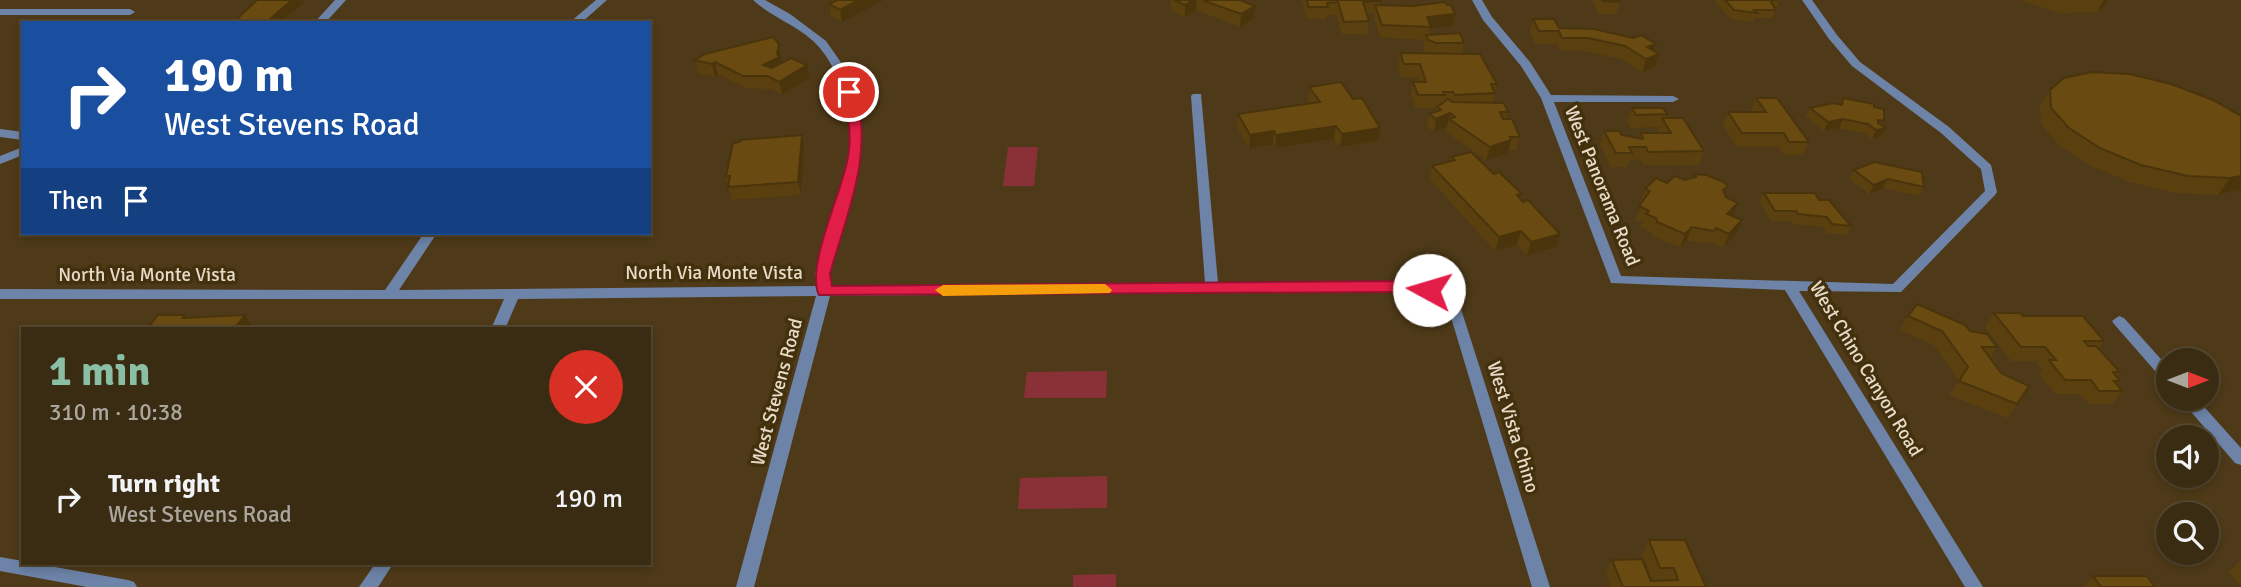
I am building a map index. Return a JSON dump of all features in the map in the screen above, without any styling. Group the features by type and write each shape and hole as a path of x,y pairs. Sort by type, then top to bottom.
{"street":[{"path":"321,21 341,0"},
{"path":"576,21 601,0"},
{"name":"West Stevens Road","path":"746,587 824,291 822,274 855,157 855,110 843,74 822,43 786,16 758,0"},
{"name":"West Panorama Road","path":"1478,0 1487,18 1526,64 1547,98 1616,280 1790,287"},
{"name":"West Chino Canyon Road","path":"1790,287 1896,289 1991,192 1987,168 1945,130 1856,64 1807,0"},
{"path":"0,12 130,12"},
{"path":"1197,96 1212,289"},
{"path":"1547,98 1673,99"},
{"path":"0,134 21,136"},
{"path":"0,160 21,152"},
{"path":"389,295 429,235"},
{"name":"North Via Monte Vista","path":"0,294 389,295 1391,286 1429,290"},
{"name":"West Chino Canyon Road","path":"1790,287 1974,587"},
{"name":"West Vista Chino","path":"1429,290 1455,312 1541,587"},
{"path":"499,327 513,294"},
{"path":"2119,321 2156,363"},
{"path":"2199,411 2241,459"},
{"path":"0,564 128,587"},
{"path":"368,587 383,565"}],"shaded area":[{"path":"1008,147 1038,147 1034,186 1003,186"},
{"path":"1107,371 1106,398 1024,398 1027,372"},
{"path":"1107,476 1107,508 1018,509 1020,478"},
{"path":"1116,574 1116,587 1073,587 1073,575"}],"building":[{"path":"257,0 292,0 269,20 235,21"},
{"path":"837,0 859,0 840,10 829,4"},
{"path":"1174,0 1193,0 1185,5"},
{"path":"1202,0 1240,0 1255,6 1241,14"},
{"path":"1307,0 1380,1 1363,2 1369,21 1344,22 1338,2 1327,3 1328,7 1308,7"},
{"path":"1725,0 1770,0 1776,10 1754,10 1757,13 1734,10"},
{"path":"1445,2 1451,5 1455,14 1427,17 1431,27 1382,25 1375,5 1413,6"},
{"path":"1533,19 1554,19 1559,28 1594,29 1633,38 1641,35 1656,44 1647,47 1659,54 1646,59 1625,46 1588,38 1562,38 1559,31 1539,31"},
{"path":"1460,33 1464,43 1436,43 1428,40 1426,35"},
{"path":"773,37 779,44 777,54 780,57 763,65 772,68 791,58 807,65 779,82 768,76 743,76 715,62 712,64 695,60 705,54"},
{"path":"1400,53 1480,54 1497,84 1491,84 1495,93 1455,95 1453,92 1443,92 1445,95 1418,95 1413,82 1426,82 1420,64 1404,64"},
{"path":"2092,72 2129,74 2171,84 2213,100 2241,116 2241,176 2188,176 2141,165 2100,148 2069,128 2051,108 2050,90 2064,78"},
{"path":"1341,82 1353,99 1362,98 1380,128 1342,134 1336,126 1276,135 1274,131 1250,135 1238,114 1320,102 1309,87"},
{"path":"1756,98 1777,98 1809,142 1789,142 1784,133 1742,133 1728,112 1766,112"},
{"path":"1843,98 1874,104 1874,107 1884,109 1884,121 1878,120 1878,123 1886,128 1876,130 1868,124 1843,119 1828,122 1810,108 1834,103 1842,105"},
{"path":"1448,99 1452,102 1504,103 1508,112 1500,112 1503,119 1512,119 1520,137 1510,137 1511,140 1490,147 1449,119 1455,117 1450,113 1436,119 1429,114 1441,110 1437,107"},
{"path":"1632,108 1663,108 1667,114 1636,115"},
{"path":"1662,118 1683,118 1704,151 1648,152 1646,147 1629,147 1632,153 1616,153 1604,131 1619,131 1622,135 1643,139 1641,133 1671,133"},
{"path":"802,135 798,182 728,187 730,176 726,176 733,143 740,140"},
{"path":"1471,152 1494,174 1499,172 1522,194 1517,195 1523,202 1528,200 1560,234 1531,242 1521,231 1499,237 1432,166 1455,160 1451,157"},
{"path":"1874,162 1922,172 1924,187 1888,179 1874,185 1854,170"},
{"path":"1694,174 1706,175 1724,182 1728,186 1723,190 1726,197 1738,203 1727,214 1742,220 1729,234 1716,228 1714,231 1692,227 1685,234 1657,222 1656,218 1646,214 1649,211 1639,206 1650,191 1645,189 1656,178 1667,183 1675,176 1685,180 1696,177"},
{"path":"1764,193 1815,193 1819,200 1829,200 1851,226 1832,224 1827,217 1798,214 1796,211 1775,211"},
{"path":"1917,304 1965,325 1970,331 1987,334 1997,347 1982,347 2001,373 2029,386 2017,404 1959,381 1968,367 1942,331 1908,316"},
{"path":"1994,313 2083,316 2104,341 2084,341 2088,346 2096,346 2120,372 2113,372 2120,381 2114,381 2122,391 2099,391 2091,380 2065,380 2049,360 2056,360 2045,347 2021,347"},
{"path":"158,315 185,315 183,318 245,315 236,327 149,327"},
{"path":"1649,540 1685,540 1706,587 1623,587 1612,560 1642,559 1651,581 1678,580 1674,568 1660,568"},
{"path":"2093,576 2147,576 2155,587 2101,587"}],"slow traffic":[{"path":"943,290 1105,290"}],"route":[{"path":"849,92 855,110 855,157 822,274 824,291 1391,286 1429,290"}]}
